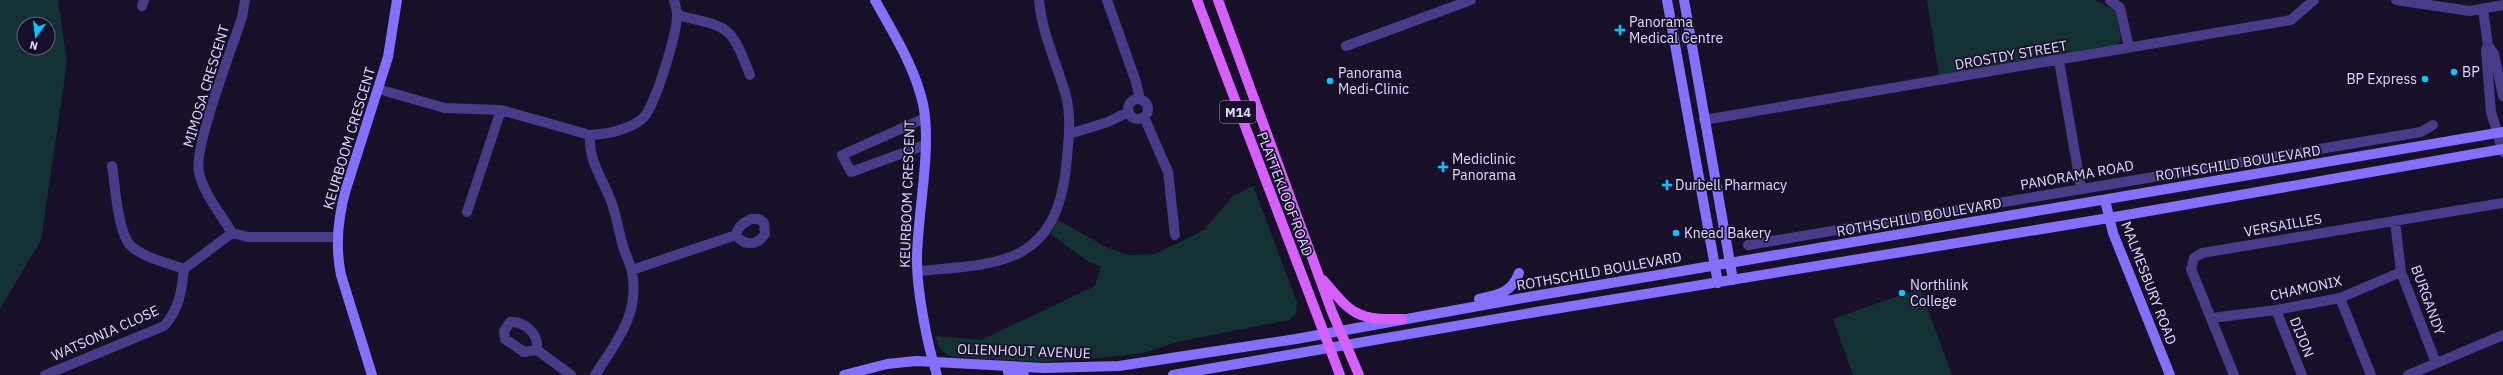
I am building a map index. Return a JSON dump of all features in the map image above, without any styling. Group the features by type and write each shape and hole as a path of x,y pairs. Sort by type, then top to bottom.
{"main road":[{"name":"PLATTEKLOOF ROAD","path":"1197,0 1328,349 1340,375"},
{"name":"PLATTEKLOOF ROAD","path":"1218,0 1319,276 1359,375"},
{"path":"1319,276 1345,307 1355,313 1373,319 1402,319"}],"street":[{"name":"MIMOSA CRESCENT","path":"232,233 204,186 198,171 198,159 242,17 245,0"},
{"name":"KEURBOOM CRESCENT","path":"372,375 341,275 338,259 338,237 342,203 388,57 397,0"},
{"path":"378,89 445,108 501,110 590,135 604,134 631,125 642,118 650,109 656,97 677,15 674,0"},
{"name":"KEURBOOM CRESCENT","path":"875,0 918,85 925,118 925,145 918,270 932,361 937,375"},
{"path":"918,270 1000,262 1012,258 1036,242 1052,223 1061,201 1069,134 1066,97 1043,24 1039,0"},
{"path":"1107,0 1136,82 1140,99 1147,105 1148,110 1144,117 1138,119 1132,117 1128,112 1130,102 1140,99"},
{"path":"1346,46 1471,0"},
{"path":"1667,0 1713,266 1718,283"},
{"path":"1686,0 1704,120 1733,280"},
{"path":"2110,0 2120,8 2129,47"},
{"name":"DROSTDY STREET","path":"1704,120 2059,61 2129,47 2291,20 2314,0"},
{"path":"2396,0 2444,9 2483,10 2503,5"},
{"path":"2483,10 2488,45 2491,112 2500,133 2503,150"},
{"path":"677,15 718,26 729,32 737,41 750,75"},
{"path":"2488,45 2494,54 2503,96"},
{"path":"2059,61 2081,188"},
{"path":"467,212 501,110"},
{"path":"1069,134 1108,122 1128,112"},
{"path":"1144,117 1168,172 1175,235"},
{"path":"925,118 842,155 850,172 925,145"},
{"name":"PANORAMA ROAD","path":"1748,245 2421,132 2434,125"},
{"name":"ROTHSCHILD BOULEVARD","path":"1340,331 1729,263 2500,133"},
{"path":"590,135 589,149 592,160 612,204 623,248 632,270 635,292 633,307 620,336 595,375"},
{"name":"ROTHSCHILD BOULEVARD","path":"1328,349 2109,218 2503,150"},
{"path":"112,166 122,226 125,238 130,246 140,252 184,269 232,233 254,237 338,237"},
{"name":"MALMESBURY ROAD","path":"2105,200 2109,218 2170,375"},
{"name":"VERSAILLES","path":"2234,375 2191,269 2192,261 2197,255 2503,203"},
{"name":"BURGANDY","path":"2395,221 2400,272 2436,363"},
{"path":"632,270 736,235"},
{"name":"WATSONIA CLOSE","path":"45,374 164,326 173,316 182,287 184,269"},
{"name":"CHAMONIX","path":"2212,318 2276,310 2340,298 2400,272"},
{"path":"1442,312 1461,303 1508,291 1515,283 1519,273"},
{"path":"2340,298 2371,375"},
{"name":"DIJON","path":"2276,310 2302,375"},
{"name":"OLIENHOUT AVENUE","path":"844,375 887,364 932,361 984,365 1077,368 1119,366 1323,335 1340,331"},
{"path":"2408,375 2503,335"},
{"path":"1173,375 1328,349"},
{"path":"537,350 571,375"},
{"path":"984,365 1024,375"},
{"path":"1059,375 1077,368"}],"green space":[{"path":"0,0 58,0 67,63 41,240 0,309"},
{"path":"1927,0 2094,0 2116,10 2121,40 2117,45 1939,76"},
{"path":"1253,186 1297,302 1296,314 1289,320 1177,342 1144,353 1109,357 1044,362 954,357 944,352 939,347 936,336 981,340 1095,286 1101,267 1089,262 1050,234 1058,220 1106,247 1128,255 1155,254 1204,230 1233,196"},
{"path":"1920,288 1952,375 1853,375 1833,319"}],"place":[{"name":"Panorama Medical Centre","path":"1620,30"},
{"name":"BP","path":"2454,72"},
{"name":"BP Express","path":"2425,79"},
{"name":"Panorama Medi-Clinic","path":"1330,81"},
{"name":"Mediclinic Panorama","path":"1443,167"},
{"name":"Durbell Pharmacy","path":"1667,185"},
{"name":"Knead Bakery","path":"1676,233"},
{"name":"Northlink College","path":"1902,293"}]}
